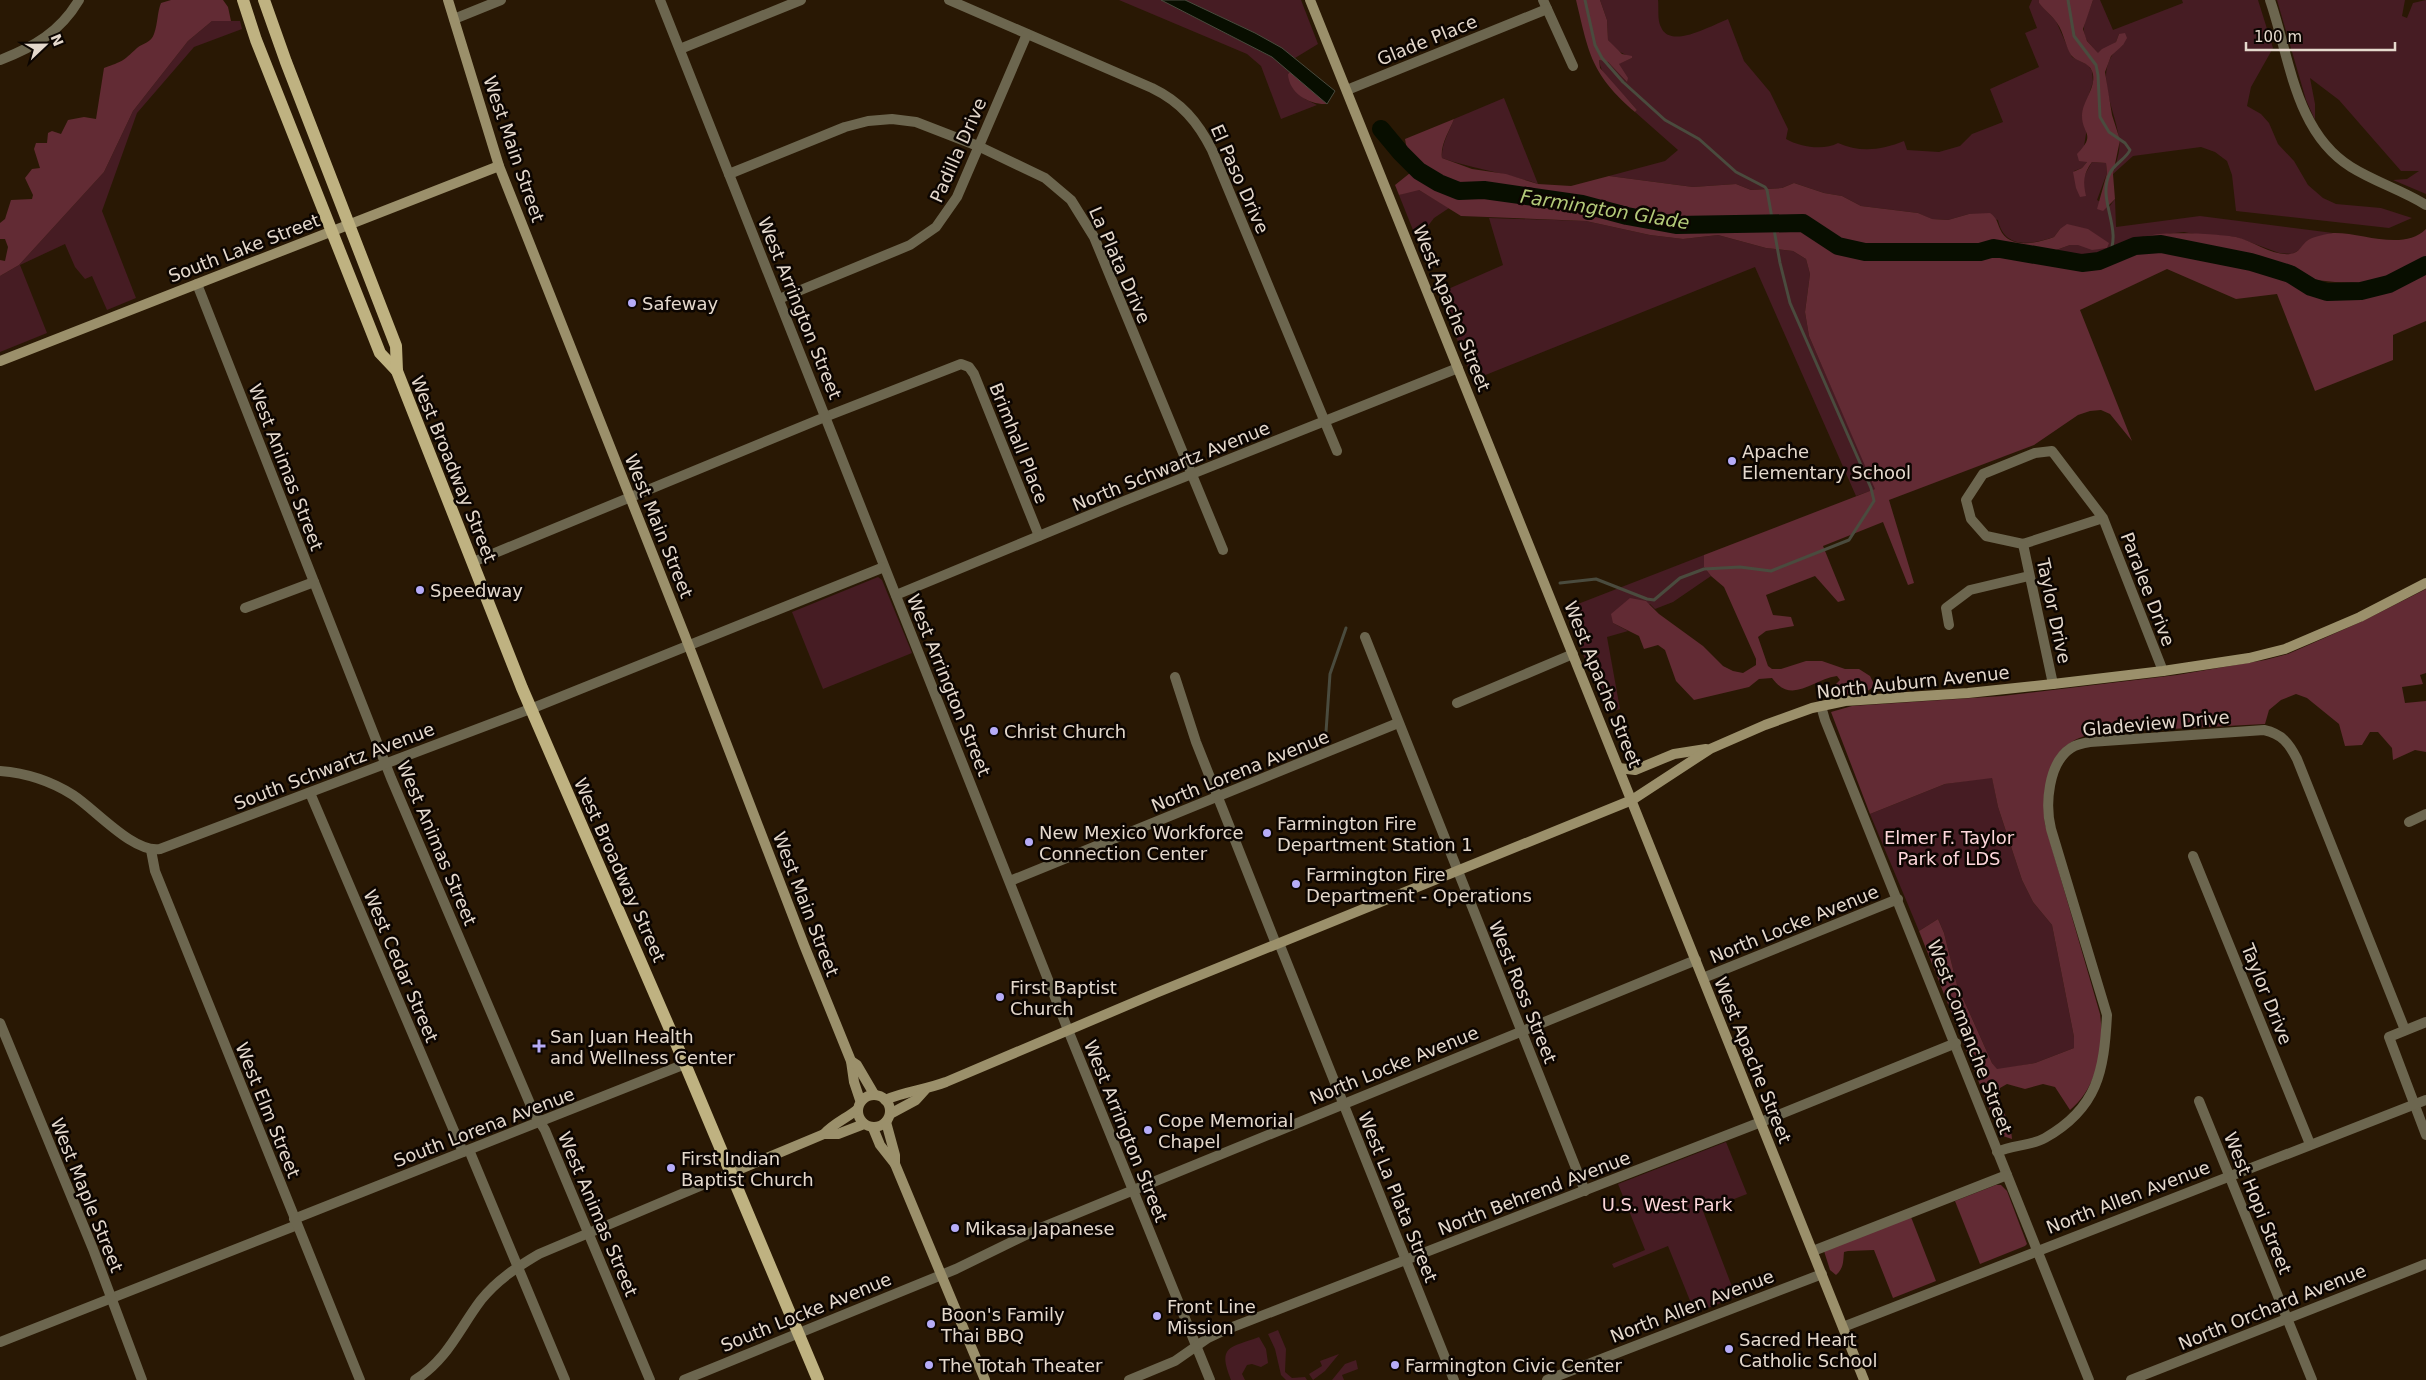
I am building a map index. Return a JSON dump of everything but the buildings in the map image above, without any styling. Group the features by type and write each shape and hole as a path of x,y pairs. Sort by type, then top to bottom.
{"main road":[{"name":"West Broadway Street","path":"244,0 256,40 380,353 397,371"},
{"name":"West Broadway Street","path":"264,0 396,346 397,371 531,708 685,1064 818,1380"},
{"name":"West Main Street","path":"448,0 499,166 689,647 800,936 851,1060 859,1105"},
{"name":"West Apache Street","path":"1310,0 1864,1380"},
{"name":"South Lake Street","path":"0,361 499,166"},
{"name":"North Auburn Avenue","path":"888,1118 916,1100 925,1090 1632,800 1710,749 1765,725 1821,706 1845,701 1968,693 2054,684 2163,672 2250,658 2285,649 2360,617 2426,583"},
{"path":"1619,768 1635,770 1674,754 1710,749"},
{"name":"West Main Street","path":"851,1060 857,1065 874,1094"},
{"name":"North Auburn Avenue","path":"885,1100 913,1089 925,1090"},
{"path":"730,1173 824,1134 834,1124 848,1118 859,1105 874,1094 885,1100 895,1164"},
{"path":"859,1105 860,1120 868,1126 895,1164 985,1380"},
{"path":"824,1134 838,1134 868,1126 888,1118"}],"street":[{"path":"0,60 24,51 50,36 79,0"},
{"path":"454,19 502,0"},
{"name":"West Arrington Street","path":"660,0 1068,1030 1210,1380"},
{"path":"680,49 801,0"},
{"name":"El Paso Drive","path":"949,0 1166,94 1182,107 1200,128 1212,150 1337,451"},
{"path":"2270,0 2302,105 2320,139 2334,154 2352,168 2426,205"},
{"path":"1545,4 1574,66"},
{"name":"Glade Place","path":"1347,90 1545,4"},
{"name":"Padilla Drive","path":"778,299 910,246 927,235 952,208 1027,34"},
{"name":"La Plata Drive","path":"729,174 845,127 868,121 892,119 916,122 978,146 1045,178 1071,200 1094,237 1222,550"},
{"name":"West Animas Street","path":"197,284 385,764 534,1113 545,1130 589,1232 650,1380"},
{"name":"Brimhall Place","path":"825,417 953,366 965,365 974,374 1039,536"},
{"name":"North Schwartz Avenue","path":"896,595 1458,368"},
{"path":"473,562 630,499 825,417"},
{"name":"Paralee Drive","path":"2023,544 1986,536 1971,519 1966,500 1983,474 2035,453 2052,451 2103,518 2163,672"},
{"path":"2023,544 2103,518"},
{"name":"Taylor Drive","path":"2023,544 2054,684"},
{"path":"689,647 884,567"},
{"path":"1949,625 1946,608 1970,590 2029,576"},
{"path":"246,608 314,582"},
{"name":"West Ross Street","path":"1365,637 1585,1191"},
{"name":"South Schwartz Avenue","path":"151,850 174,845 689,647"},
{"path":"1457,703 1574,654"},
{"name":"West La Plata Street","path":"1175,677 1196,742 1218,798 1454,1380"},
{"name":"West Comanche Street","path":"1821,706 2089,1380"},
{"name":"North Lorena Avenue","path":"1010,881 1218,798 1398,723"},
{"name":"Gladeview Drive","path":"1997,1152 2045,1138 2084,1106 2099,1081 2106,1045 2107,1015 2051,829 2048,811 2057,764 2070,748 2079,744 2264,730 2280,736 2291,748 2296,759 2404,1030"},
{"path":"0,771 27,776 61,788 87,805 140,846 151,850"},
{"name":"West Cedar Street","path":"310,793 565,1380"},
{"path":"2408,822 2426,814"},
{"name":"West Elm Street","path":"151,850 155,871 360,1380"},
{"name":"Taylor Drive","path":"2193,856 2310,1144"},
{"name":"North Locke Avenue","path":"1703,978 1898,899"},
{"name":"North Locke Avenue","path":"941,1275 1036,1230 1696,960"},
{"path":"2426,1022 2389,1037 2390,1044 2426,1134"},
{"name":"West Maple Street","path":"0,1023 93,1249 142,1380"},
{"name":"North Behrend Avenue","path":"1128,1380 1175,1361 1208,1338 1225,1330 1761,1122 1956,1043"},
{"name":"South Lorena Avenue","path":"0,1342 466,1151 685,1064"},
{"name":"North Allen Avenue","path":"1843,1327 2229,1175 2426,1100"},
{"name":"West Hopi Street","path":"2199,1101 2312,1380"},
{"path":"415,1380 447,1353 482,1299 498,1281 517,1266 538,1254 730,1173"},
{"path":"1813,1251 2007,1175"},
{"name":"North Orchard Avenue","path":"2131,1380 2426,1264"},
{"name":"North Allen Avenue","path":"1547,1380 1822,1274"},
{"name":"South Locke Avenue","path":"684,1380 941,1275"}],"green space":[{"path":"1119,0 1161,0 1272,57 1291,71 1288,74 1305,99 1317,105 1281,119 1261,66 1247,54"},
{"path":"1185,0 1301,0 1318,44 1295,58 1255,33"},
{"path":"1600,0 1658,0 1661,27 1666,34 1673,36 1692,34 1728,19 1744,61 1770,92 1788,129 1786,139 1792,142 1812,147 1826,147 1838,143 1854,148 1871,149 1888,147 1904,141 1907,150 1939,152 1960,146 1972,134 2003,122 1990,89 2039,67 2025,33 2037,28 2029,7 2032,0 2039,0 2039,3 2056,21 2072,57 2088,65 2092,71 2093,82 2082,115 2087,128 2084,146 2087,162 2082,168 2074,171 2084,186 2083,178 2092,162 2106,163 2107,173 2097,200 2109,207 2115,199 2116,227 2200,216 2333,233 2308,240 2301,249 2292,254 2279,253 2236,237 2199,235 2184,232 2140,237 2139,241 2141,243 2111,254 2086,260 2074,260 2045,254 2070,245 2078,245 2060,229 2054,237 2028,243 2012,240 2006,236 1998,220 1969,214 1948,220 1931,219 1918,213 1861,206 1842,196 1824,193 1794,183 1782,188 1751,190 1736,184 1693,187 1609,176 1665,161 1678,150 1635,112 1637,110 1604,74 1599,60 1608,62 1627,82 1618,64 1632,58 1616,50 1608,40 1607,20"},
{"path":"2093,0 2100,0 2113,30 2183,3 2182,0 2258,0 2273,48 2251,87 2247,106 2261,114 2269,123 2278,144 2294,161 2308,185 2323,198 2336,204 2381,208 2412,218 2389,228 2236,211 2232,175 2227,161 2215,152 2201,147 2133,156 2113,174 2118,157 2119,143 2106,77 2108,65 2113,54 2123,45 2119,34 2116,42 2098,54 2088,42 2085,37 2084,26"},
{"path":"2277,0 2405,0 2402,16 2407,18 2413,3 2426,0 2426,194 2393,180 2407,179 2419,171 2401,171 2339,100 2310,78 2315,104 2315,120 2306,100"},
{"path":"212,21 240,21 242,29 194,47 137,113 102,211 136,298 107,310 92,276 85,279 75,267 65,244 20,265 47,333 0,352 0,276 19,265 104,172 133,111 188,41"},
{"path":"1504,98 1538,184 1442,158 1444,143 1454,119"},
{"path":"1419,190 1449,208 1434,218 1421,235 1415,235 1399,195"},
{"path":"1489,218 1586,221 1650,235 1683,239 1718,235 1766,248 1793,251 1806,259 1810,274 1805,312 1809,336 1876,489 1856,496 1755,267 1473,380 1439,293 1503,265"},
{"path":"1704,555 1704,567 1711,576 1673,602 1655,609 1650,604 1613,623 1628,631 1607,637 1620,709 1607,714 1565,609"},
{"path":"878,577 882,580 912,653 823,689 792,612"},
{"name":"Elmer F. Taylor Park of LDS","path":"1992,777 1998,807 2022,880 2033,902 2052,925 2074,1037 2074,1048 2035,1063 1997,1070 1992,1063 1957,985 1944,933 1938,919 1919,931 1870,814 1945,784"},
{"name":"U.S. West Park","path":"1726,1142 1747,1194 1703,1211 1736,1297 1695,1313 1668,1246 1614,1268 1612,1264 1645,1250 1618,1184"},
{"path":"1278,1330 1286,1349 1285,1372 1292,1378 1305,1377 1307,1380 1286,1380 1281,1375 1275,1349 1268,1334"},
{"path":"1259,1337 1266,1349 1268,1363 1261,1367 1252,1364 1247,1365 1242,1374 1245,1380 1231,1380 1225,1360 1226,1354 1234,1346"},
{"path":"1339,1354 1325,1371 1313,1380 1309,1374 1322,1366 1320,1361"},
{"path":"1356,1360 1358,1369 1342,1375 1344,1380 1332,1380 1345,1364"}],"shaded area":[{"path":"171,0 223,0 228,7 231,21 212,21 188,41 133,111 104,172 19,265 0,276 0,260 5,261 8,247 5,239 0,239 0,223 5,219 11,200 32,199 33,195 25,178 32,169 40,168 34,149 36,143 47,143 48,133 52,131 61,134 68,120 84,117 96,119 104,68 122,61 153,37 161,3"},
{"path":"1161,0 1185,0 1255,33 1282,48 1335,91 1327,104 1272,57"},
{"path":"1576,0 1600,0 1607,20 1608,40 1622,54 1632,56 1632,58 1619,64 1628,78 1627,82 1608,62 1599,60 1600,68 1637,110 1635,112 1620,98 1600,74 1589,49"},
{"path":"2039,0 2093,0 2083,29 2087,41 2098,53 2116,42 2119,34 2125,33 2127,38 2123,45 2111,56 2105,72 2112,115 2120,140 2113,174 2115,199 2103,211 2097,209 2107,173 2106,163 2092,162 2089,166 2084,178 2086,196 2080,197 2073,172 2082,168 2087,162 2079,161 2077,154 2087,138 2082,116 2093,82 2092,71 2088,66 2071,55 2059,27 2039,3"},
{"path":"1291,71 1327,104 1314,103 1296,93 1289,81 1288,74"},
{"path":"1454,119 1444,143 1442,158 1472,169 1506,174 1538,184 1571,186 1609,176 1693,187 1736,184 1751,190 1782,188 1794,183 1824,193 1842,196 1861,206 1918,213 1932,219 1948,220 1969,214 1990,213 1995,218 2004,236 2017,242 2032,243 2054,237 2067,224 2088,229 2109,243 2107,248 2092,250 2078,245 2070,245 2045,254 1996,246 1977,250 1905,248 1865,251 1836,241 1810,220 1799,215 1751,221 1675,224 1582,202 1531,196 1492,186 1454,185 1407,150 1405,139"},
{"path":"1409,166 1432,185 1454,196 1480,192 1509,198 1582,206 1681,228 1724,225 1754,228 1795,224 1807,229 1845,255 1921,253 1938,254 1959,259 1994,251 2082,265 2111,262 2149,249 2173,248 2265,269 2288,276 2311,290 2325,294 2350,296 2385,290 2426,269 2426,321 2393,335 2393,360 2315,391 2277,294 2236,299 2167,269 2080,310 2132,441 2110,414 2101,410 2090,411 2078,415 2034,445 1889,500 1914,583 1908,585 1883,522 1823,546 1845,600 1838,602 1815,576 1766,595 1773,615 1791,617 1794,626 1766,631 1758,637 1768,666 1772,669 1781,669 1806,661 1822,661 1845,669 1859,669 1870,676 1874,684 1865,693 1838,695 1833,690 1833,687 1840,680 1837,676 1802,689 1794,690 1787,690 1779,686 1772,678 1759,679 1749,687 1694,700 1676,681 1665,650 1658,645 1644,649 1639,636 1613,623 1611,614 1630,598 1646,601 1659,614 1703,646 1723,666 1743,673 1756,665 1756,659 1724,587 1704,567 1704,555 1875,489 1809,336 1805,312 1810,274 1806,259 1793,251 1766,248 1718,235 1683,239 1650,235 1586,221 1461,216 1419,190 1399,195 1395,185 1410,173"},
{"path":"2426,229 2426,260 2391,278 2374,283 2316,280 2266,261 2181,243 2165,241 2141,243 2138,240 2156,234 2169,233 2215,235 2236,237 2269,251 2290,254 2298,250 2310,239 2330,233 2344,233 2394,240 2417,236"},
{"path":"2426,589 2426,673 2420,675 2423,684 2402,687 2405,703 2426,701 2426,752 2415,750 2393,760 2392,748 2378,732 2370,732 2362,745 2345,746 2339,724 2307,698 2296,694 2281,700 2269,710 2265,724 2094,733 2067,745 2056,757 2049,774 2045,795 2045,824 2100,1014 2100,1053 2093,1079 2079,1101 2070,1110 2055,1087 2043,1084 2025,1089 2007,1084 2000,1088 2000,1101 2010,1126 2012,1139 2003,1136 2001,1138 1919,931 1938,919 1944,933 1957,985 1992,1063 1997,1069 2035,1063 2074,1048 2074,1037 2052,925 2033,902 2022,880 1998,807 1992,778 1945,784 1870,814 1831,712 1852,706 2002,696 2177,675 2265,660 2288,654 2363,621"},
{"path":"1996,1185 2001,1185 2007,1191 2027,1244 1980,1264 1955,1201"},
{"path":"1911,1217 1936,1281 1893,1298 1874,1250 1844,1252 1843,1265 1839,1272 1836,1275 1830,1270 1824,1251"}],"waterway":[{"path":"1560,583 1596,579 1654,600 1680,578 1704,569 1740,567 1771,571 1849,540 1874,501 1871,488 1790,303 1780,263 1767,190 1765,187 1736,172 1699,139 1665,120 1623,82 1602,58 1595,45 1585,0"},
{"path":"2068,0 2074,36 2096,65 2100,117 2109,132 2125,143 2130,150 2112,170 2107,183 2107,204 2113,236 2108,257"},
{"name":"Farmington Glade","path":"1381,129 1419,171 1439,183 1459,191 1484,190 1582,204 1627,216 1676,225 1803,223 1838,246 1865,252 1980,252 1994,248 2082,263 2099,261 2135,246 2161,244 2251,262 2290,274 2311,287 2327,292 2361,291 2389,284 2426,265"},
{"path":"1326,732 1330,674 1346,628"}],"place":[{"name":"Safeway","path":"632,303"},
{"name":"Apache Elementary School","path":"1732,461"},
{"name":"Speedway","path":"420,590"},
{"name":"Christ Church","path":"994,731"},
{"name":"Farmington Fire Department Station 1","path":"1267,833"},
{"name":"New Mexico Workforce Connection Center","path":"1029,842"},
{"name":"Farmington Fire Department - Operations","path":"1296,884"},
{"name":"First Baptist Church","path":"1000,997"},
{"name":"San Juan Health and Wellness Center","path":"539,1046"},
{"name":"Cope Memorial Chapel","path":"1148,1130"},
{"name":"First Indian Baptist Church","path":"671,1168"},
{"name":"Mikasa Japanese","path":"955,1228"},
{"name":"Front Line Mission","path":"1157,1316"},
{"name":"Boon's Family Thai BBQ","path":"931,1324"},
{"name":"Sacred Heart Catholic School","path":"1729,1349"},
{"name":"The Totah Theater","path":"929,1365"},
{"name":"Farmington Civic Center","path":"1395,1365"}]}
